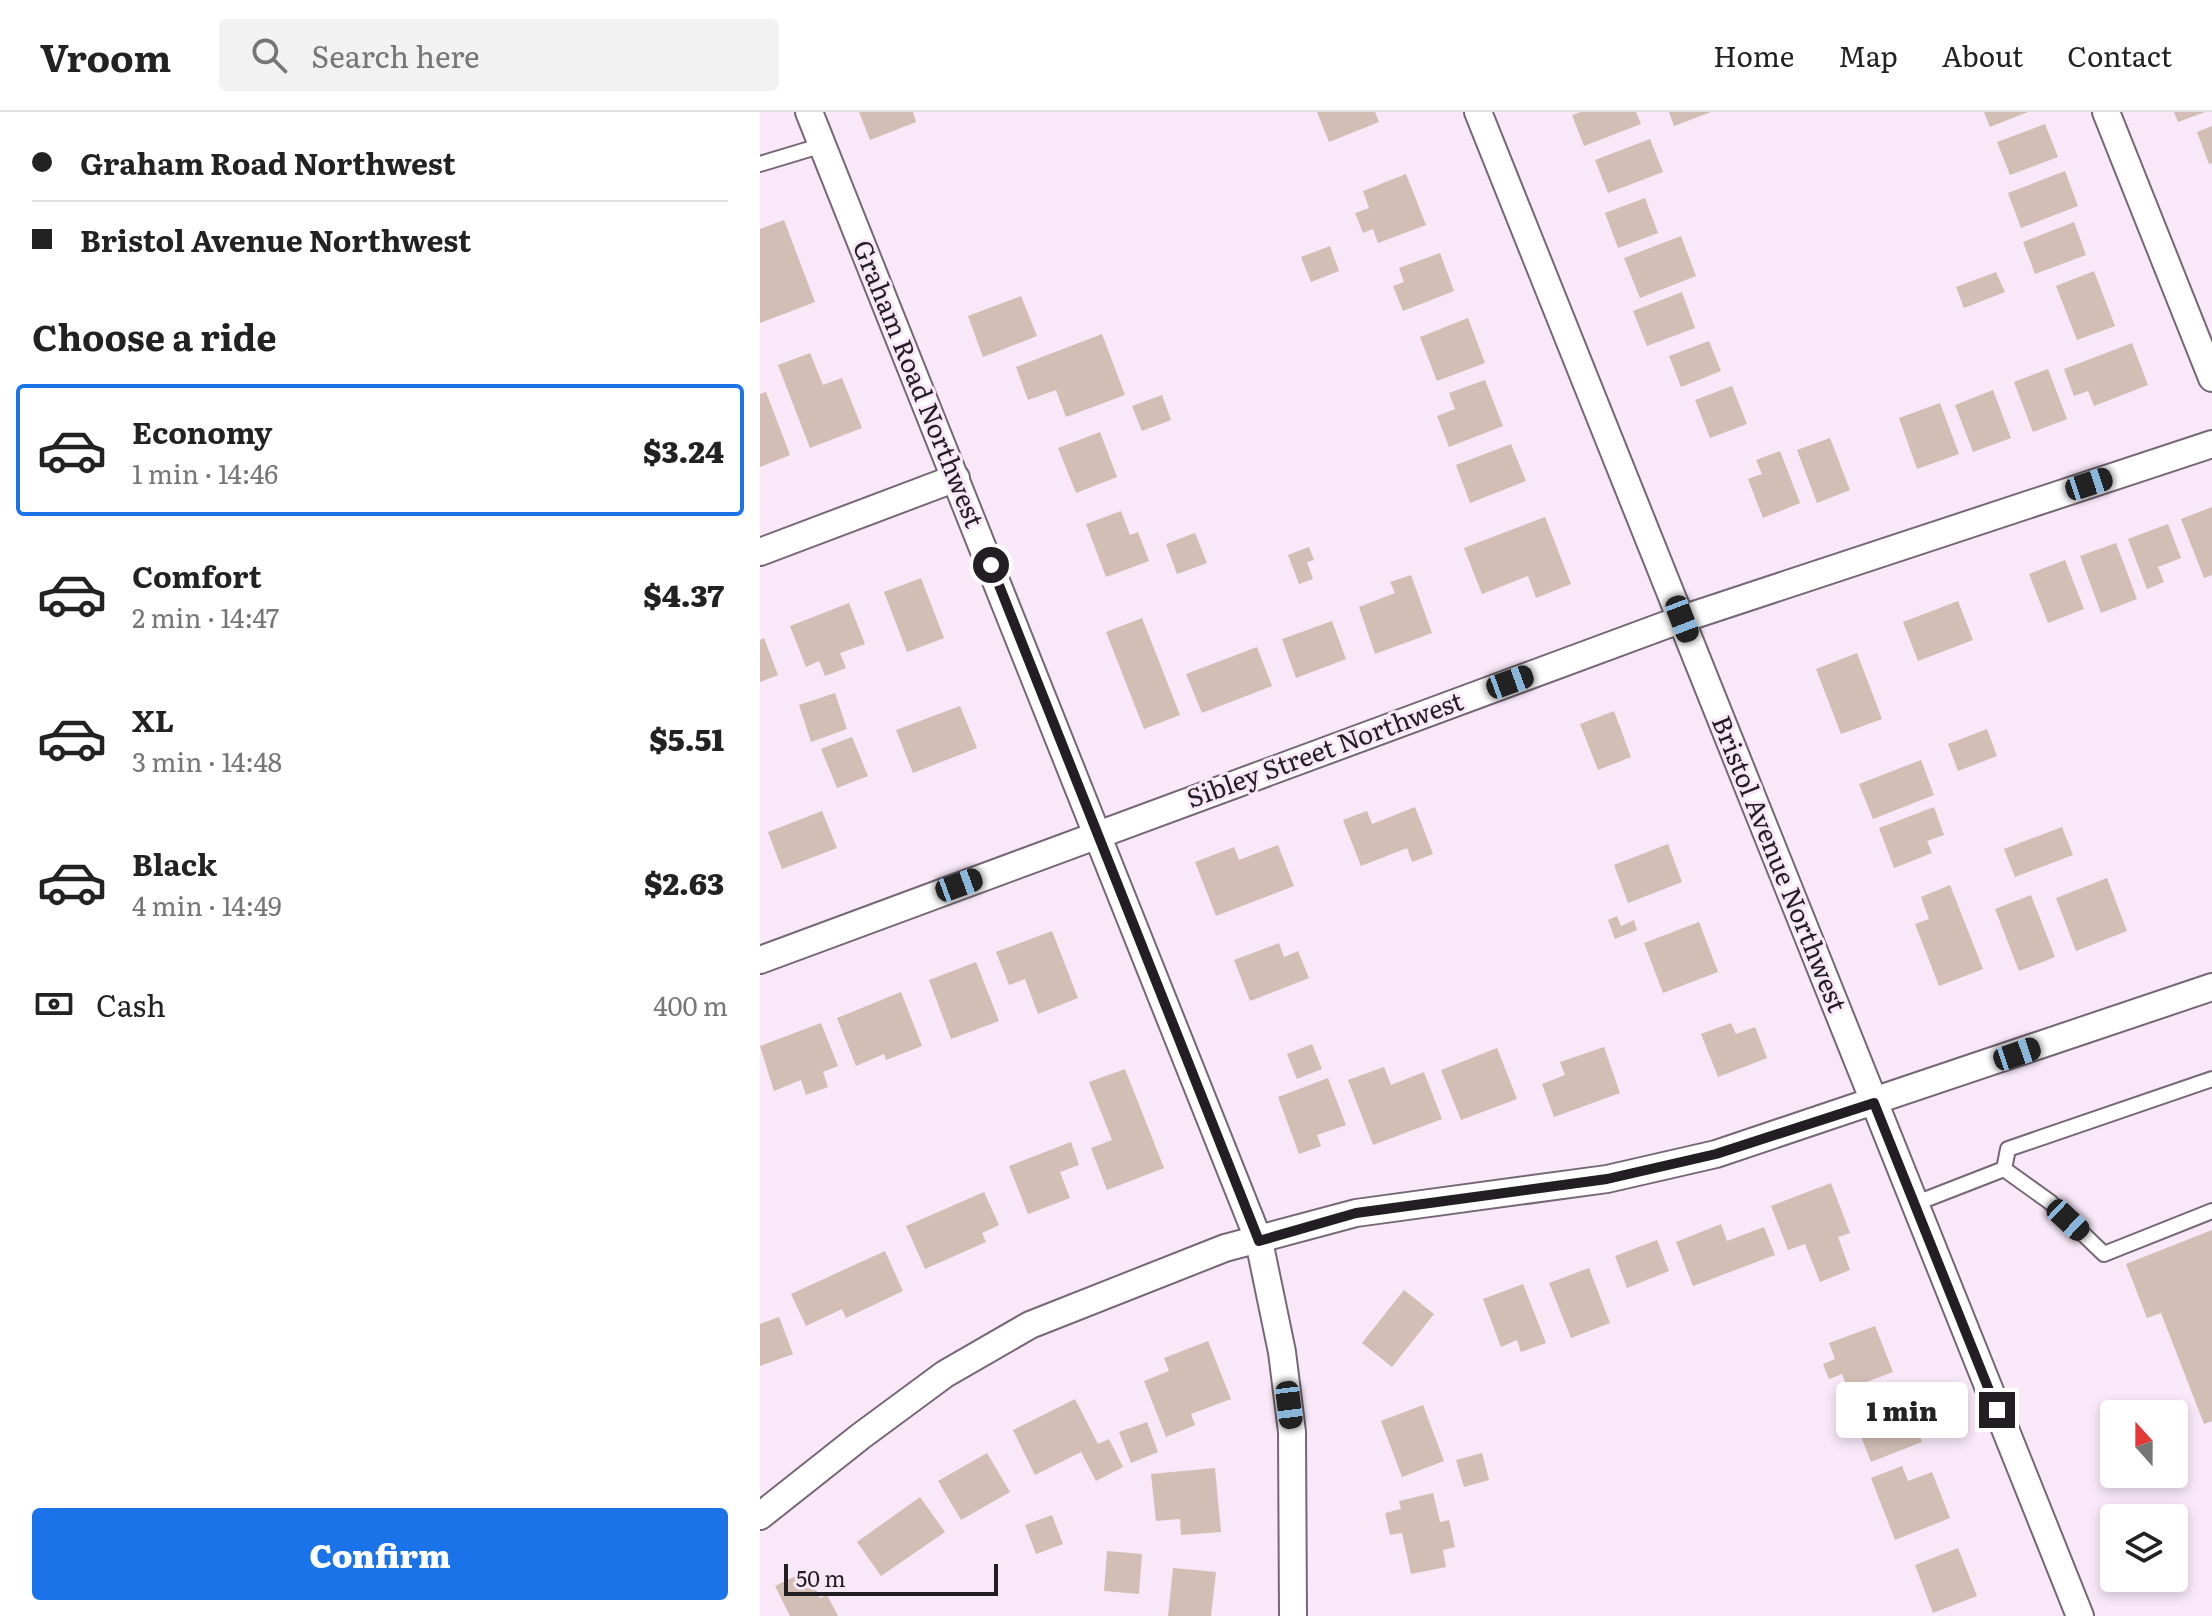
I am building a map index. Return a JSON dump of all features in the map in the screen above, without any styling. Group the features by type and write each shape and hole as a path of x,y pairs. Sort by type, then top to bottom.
{"street":[{"name":"Graham Road Northwest","path":"809,112 1259,1241 1282,1352 1292,1432 1293,1616"},
{"name":"Bristol Avenue Northwest","path":"1478,112 2080,1616"},
{"path":"2106,112 2212,378"},
{"name":"Sibley Street Northwest","path":"760,960 1098,832 1682,619 2212,444"},
{"path":"760,552 956,478"},
{"path":"760,1516 945,1374 1030,1325 1225,1248 1356,1213 1621,1176 1716,1154 2212,987"}],"lane":[{"path":"760,164 823,145"},
{"path":"2004,1169 2008,1149 2212,1079"},
{"path":"1914,1204 2004,1169"},
{"path":"2004,1169 2050,1202 2104,1254 2212,1211"}],"building":[{"path":"859,112 913,112 916,122 870,140"},
{"path":"1317,112 1375,112 1379,122 1329,142"},
{"path":"1581,112 1636,112 1641,124 1584,146 1572,115"},
{"path":"1669,112 1711,112 1674,126"},
{"path":"1984,112 2028,112 1990,127"},
{"path":"2174,112 2205,112 2178,122"},
{"path":"2045,124 2058,157 2010,175 1997,142"},
{"path":"2212,126 2212,163 2209,164 2197,132"},
{"path":"1650,139 1663,172 1608,193 1595,160"},
{"path":"2065,171 2078,206 2021,228 2008,193"},
{"path":"1406,174 1426,225 1378,243 1373,229 1363,233 1355,213 1369,208 1363,191"},
{"path":"1645,198 1658,233 1618,248 1605,213"},
{"path":"784,220 815,302 760,323 760,229"},
{"path":"2074,222 2086,255 2035,274 2023,242"},
{"path":"1681,236 1696,276 1640,298 1624,258"},
{"path":"1330,246 1339,271 1311,282 1301,257"},
{"path":"1440,253 1454,291 1403,311 1393,286 1404,282 1399,268"},
{"path":"2094,271 2115,326 2077,340 2056,286"},
{"path":"1996,272 2005,292 1964,308 1956,287"},
{"path":"1682,292 1695,328 1647,346 1633,311"},
{"path":"1021,296 1037,336 983,357 968,316"},
{"path":"1468,318 1485,363 1437,381 1420,337"},
{"path":"1102,334 1125,395 1066,417 1056,390 1028,400 1016,367"},
{"path":"1709,341 1721,371 1681,387 1669,356"},
{"path":"2132,343 2148,385 2094,406 2088,391 2074,396 2064,369"},
{"path":"810,353 823,385 842,378 862,428 810,448 778,365"},
{"path":"2048,369 2067,419 2033,432 2014,382"},
{"path":"1485,380 1503,426 1449,447 1437,416 1455,409 1449,393"},
{"path":"1732,386 1747,424 1710,438 1695,400"},
{"path":"1993,390 2011,438 1973,452 1955,405"},
{"path":"766,392 790,455 760,467 760,394"},
{"path":"1162,395 1171,420 1142,431 1132,406"},
{"path":"1940,403 1959,454 1917,469 1899,418"},
{"path":"1100,432 1117,477 1076,493 1058,448"},
{"path":"1830,438 1850,490 1817,503 1797,450"},
{"path":"1511,444 1526,481 1470,503 1456,465"},
{"path":"1780,451 1800,503 1763,518 1748,479 1762,474 1756,460"},
{"path":"2212,507 2212,575 2204,578 2181,519"},
{"path":"1121,511 1130,535 1138,532 1149,561 1106,577 1086,524"},
{"path":"1545,517 1571,584 1536,598 1528,576 1482,594 1464,548"},
{"path":"2168,524 2181,558 2158,567 2164,582 2147,589 2128,539"},
{"path":"1195,533 1207,563 1177,574 1166,544"},
{"path":"2116,543 2137,599 2101,613 2080,556"},
{"path":"1309,547 1314,560 1307,562 1313,579 1299,584 1288,555"},
{"path":"2065,560 2084,609 2048,623 2029,574"},
{"path":"1411,575 1432,633 1375,654 1359,607 1395,593 1390,582"},
{"path":"921,578 944,638 907,652 884,592"},
{"path":"1958,601 1973,640 1918,661 1903,622"},
{"path":"849,603 865,644 840,653 846,668 825,676 819,661 806,667 790,626"},
{"path":"1142,618 1180,715 1144,729 1106,632"},
{"path":"1332,621 1346,659 1296,678 1282,639"},
{"path":"764,638 778,675 760,682 760,640"},
{"path":"1257,647 1272,686 1202,713 1186,674"},
{"path":"1857,653 1882,719 1841,734 1816,669"},
{"path":"835,693 847,729 811,742 799,705"},
{"path":"960,706 977,748 913,773 896,730"},
{"path":"1614,711 1631,757 1598,770 1580,724"},
{"path":"1987,729 1997,756 1958,771 1948,744"},
{"path":"852,737 868,776 837,788 821,749"},
{"path":"1921,760 1934,795 1873,819 1859,784"},
{"path":"1415,807 1433,854 1412,862 1407,848 1361,866 1343,820 1367,811 1372,824"},
{"path":"1934,807 1944,835 1927,841 1932,853 1894,868 1879,828"},
{"path":"822,811 837,848 782,869 768,832"},
{"path":"2062,827 2073,855 2015,877 2004,849"},
{"path":"1668,844 1682,882 1628,903 1614,865"},
{"path":"1278,845 1294,886 1216,916 1195,862 1234,847 1239,860"},
{"path":"2107,878 2127,931 2076,951 2056,898"},
{"path":"1950,885 1983,969 1939,986 1915,924 1929,919 1921,897"},
{"path":"2031,895 2055,957 2019,971 1995,909"},
{"path":"1617,916 1621,926 1634,920 1637,930 1615,939 1608,920"},
{"path":"1699,922 1718,972 1663,993 1644,943"},
{"path":"1052,931 1078,998 1038,1014 1025,979 1009,985 996,952"},
{"path":"1279,943 1284,957 1298,951 1309,978 1250,1001 1234,960"},
{"path":"976,962 999,1021 951,1039 929,980"},
{"path":"901,992 922,1046 886,1060 884,1054 856,1066 837,1018"},
{"path":"821,1023 838,1066 823,1072 828,1087 806,1095 801,1080 774,1091 760,1046"},
{"path":"1731,1023 1736,1034 1755,1027 1767,1058 1718,1077 1701,1034"},
{"path":"1312,1044 1322,1069 1297,1079 1287,1054"},
{"path":"1604,1047 1620,1093 1554,1117 1542,1084 1565,1075 1560,1062"},
{"path":"1497,1048 1517,1099 1461,1120 1441,1070"},
{"path":"1384,1067 1391,1085 1424,1072 1442,1119 1373,1145 1348,1080"},
{"path":"1125,1069 1164,1168 1107,1190 1091,1148 1112,1140 1089,1082"},
{"path":"1328,1078 1346,1125 1317,1135 1321,1146 1299,1154 1278,1097"},
{"path":"1071,1142 1079,1165 1060,1172 1070,1198 1028,1214 1009,1166"},
{"path":"1831,1183 1850,1233 1838,1237 1850,1270 1820,1282 1805,1244 1788,1250 1771,1206"},
{"path":"984,1192 999,1225 982,1233 986,1242 925,1269 906,1226"},
{"path":"1721,1224 1727,1241 1764,1227 1775,1255 1693,1286 1676,1242"},
{"path":"2212,1230 2212,1421 2204,1424 2161,1313 2147,1318 2126,1264"},
{"path":"1657,1240 1669,1271 1627,1288 1615,1256"},
{"path":"885,1251 903,1291 846,1318 842,1309 806,1326 791,1294"},
{"path":"1589,1268 1610,1323 1571,1338 1549,1283"},
{"path":"1523,1284 1546,1343 1521,1352 1517,1340 1501,1347 1483,1299"},
{"path":"1404,1290 1434,1314 1392,1367 1362,1343"},
{"path":"779,1317 793,1354 760,1366 760,1324"},
{"path":"1875,1326 1893,1372 1848,1389 1842,1374 1829,1379 1823,1364 1835,1359 1829,1343"},
{"path":"1208,1341 1231,1399 1191,1414 1195,1425 1166,1437 1144,1381 1169,1371 1164,1358"},
{"path":"1905,1397 1922,1442 1871,1462 1853,1416"},
{"path":"1075,1399 1098,1444 1109,1439 1123,1467 1096,1481 1081,1452 1035,1475 1013,1430"},
{"path":"1423,1405 1444,1461 1402,1477 1381,1421"},
{"path":"1147,1422 1158,1452 1131,1463 1119,1432"},
{"path":"987,1453 1010,1492 961,1520 938,1481"},
{"path":"1482,1453 1489,1480 1464,1487 1456,1460"},
{"path":"1902,1466 1908,1481 1932,1472 1950,1518 1895,1540 1871,1478"},
{"path":"1215,1468 1221,1532 1181,1535 1180,1519 1156,1521 1151,1474"},
{"path":"1433,1493 1440,1522 1449,1520 1455,1547 1443,1550 1446,1567 1411,1574 1402,1533 1390,1535 1385,1513 1401,1509 1399,1501"},
{"path":"920,1497 945,1532 881,1576 857,1542"},
{"path":"1052,1515 1063,1544 1036,1554 1025,1525"},
{"path":"1958,1548 1977,1596 1933,1613 1915,1565"},
{"path":"1107,1551 1142,1554 1139,1594 1104,1591"},
{"path":"1173,1568 1216,1572 1211,1616 1168,1616"},
{"path":"806,1571 820,1598 827,1595 838,1616 790,1616 775,1586"}],"route":[{"path":"991,565 1259,1241 1356,1213 1607,1179 1716,1154 1874,1103 1997,1410"}]}
